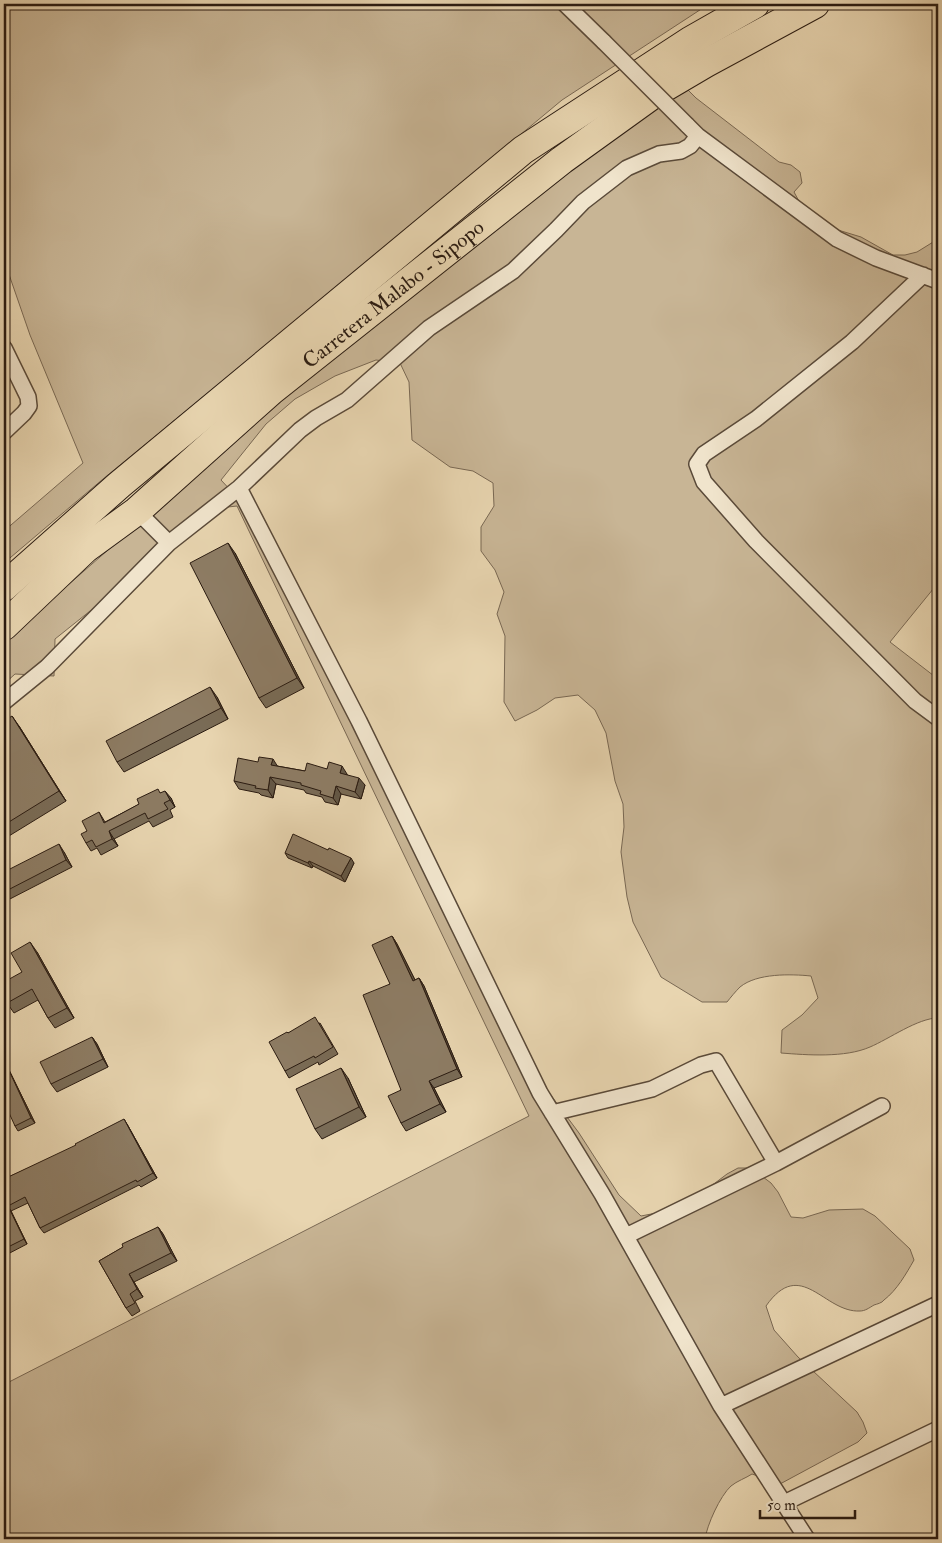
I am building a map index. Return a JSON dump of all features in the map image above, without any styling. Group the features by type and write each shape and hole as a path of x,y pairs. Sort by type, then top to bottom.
{"highway":[{"name":"Carretera Malabo - Sipopo","path":"4,587 119,484 524,150 690,41 755,4"},
{"name":"Carretera Malabo - Sipopo","path":"4,626 86,549 137,511 271,391 562,160 656,94 706,63 815,4"}],"street":[{"path":"565,4 698,136 837,239 876,258 938,280"},
{"path":"4,702 47,667 169,543 239,488 300,430 316,418 347,400 429,328 513,271 573,211 602,186 627,168 643,160 659,154 682,151 690,146 698,136"},
{"path":"923,275 852,342 756,419 704,454 697,464 704,482 756,541 915,701 938,718"},
{"path":"4,348 28,398 29,406 24,414 4,432"},
{"path":"239,488 359,721 540,1094 602,1194 721,1406 807,1539"},
{"path":"137,511 169,543"},
{"path":"552,1113 652,1090 701,1065 716,1061 776,1162"},
{"path":"626,1236 776,1162 882,1106"},
{"path":"721,1406 938,1304"},
{"path":"784,1503 938,1429"}],"shaded area":[{"path":"4,4 709,4 562,100 4,563 4,531 83,463 30,335 4,260"},
{"path":"669,71 696,98 779,162 791,165 800,172 802,183 794,192 800,203 838,230 861,237 893,255 917,252 938,239 938,583 890,642 938,679 938,1018 922,1021 870,1047 849,1053 826,1055 781,1053 782,1030 802,1015 818,998 811,976 784,975 755,979 740,987 727,1002 702,1002 661,977 633,922 627,897 621,852 624,827 623,804 615,781 606,733 595,710 578,695 555,698 515,721 504,702 505,636 497,614 504,592 495,570 481,551 481,527 494,506 493,483 473,471 450,467 412,440 409,382 400,363 376,360 335,376 295,399 266,424 221,480 261,523 544,1086 579,1133 619,1195 641,1216 682,1208 727,1174 738,1168 751,1168 771,1183 791,1217 803,1218 829,1210 863,1209 875,1216 910,1249 914,1260 901,1282 883,1301 865,1310 847,1309 802,1286 790,1286 779,1292 766,1306 774,1330 798,1357 857,1412 867,1433 858,1442 780,1484 752,1474 733,1484 718,1503 708,1526 705,1539 4,1539 4,1378 9,1382 529,1116 237,506 219,508 55,639 54,676 15,674 4,684 4,641 124,536 279,394"}],"building":[{"path":"228,543 297,678 259,698 190,563"},
{"path":"210,687 221,708 117,762 106,741"},
{"path":"12,716 59,791 4,825 4,721"},
{"path":"259,757 273,759 271,765 305,771 307,763 327,769 329,762 342,766 340,773 359,778 355,792 336,786 333,798 320,794 321,791 301,785 301,783 270,777 268,790 234,781 238,758 258,762"},
{"path":"158,789 160,793 165,791 170,800 164,803 168,809 148,819 145,813 109,831 112,839 96,847 92,840 86,843 81,834 87,831 82,821 99,812 104,823 139,804 137,799"},
{"path":"293,834 351,858 341,876 309,861 308,863 285,853"},
{"path":"59,844 66,860 4,892 4,872"},
{"path":"392,936 413,981 419,978 457,1069 429,1081 440,1104 401,1123 388,1096 401,1090 363,995 390,984 372,945"},
{"path":"30,942 67,1008 48,1018 32,989 7,1003 4,997 4,982 22,972 11,953"},
{"path":"315,1017 333,1047 315,1058 314,1056 285,1071 269,1042"},
{"path":"92,1037 103,1059 51,1084 40,1062"},
{"path":"6,1064 31,1118 15,1126 4,1102 4,1065"},
{"path":"341,1068 359,1107 315,1129 296,1089"},
{"path":"124,1119 153,1173 40,1228 25,1197 8,1206 24,1239 4,1249 4,1179 76,1145"},
{"path":"158,1227 171,1253 129,1274 137,1289 130,1294 135,1303 126,1308 99,1261 123,1247 122,1244"}]}
